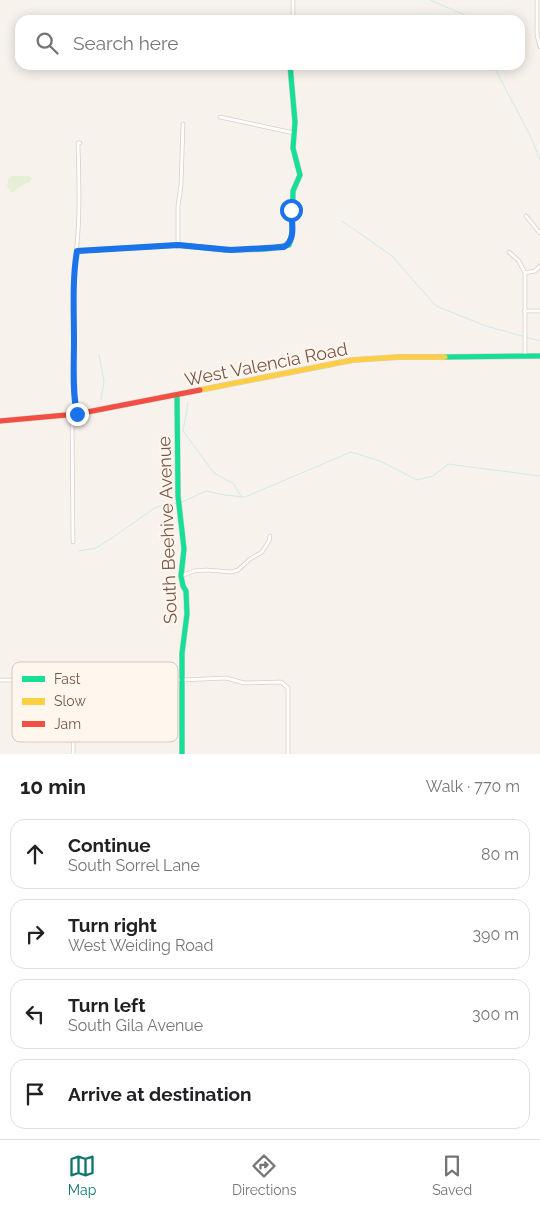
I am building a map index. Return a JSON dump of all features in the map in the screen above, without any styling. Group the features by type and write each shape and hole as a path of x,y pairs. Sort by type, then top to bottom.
{"street":[{"path":"293,0 293,15"},
{"path":"538,1 537,35 540,47"},
{"path":"77,251 178,245 231,250 277,248 289,244 292,236 293,192 300,175 294,155 295,122 290,70"},
{"path":"220,116 294,133"},
{"path":"178,245 178,206 182,185 183,124"},
{"path":"73,542 74,267 77,251 79,143"},
{"path":"526,216 540,233"},
{"path":"509,252 519,261 525,273 525,356"},
{"path":"525,273 535,271 540,266"},
{"path":"524,311 540,311"},
{"name":"West Valencia Road","path":"0,421 74,414 177,396 339,362 363,359 540,356"},
{"name":"South Beehive Avenue","path":"177,396 178,496 184,549 182,576 186,591 187,614 182,653 182,754"},
{"path":"182,576 194,571 232,572 238,570 250,559 262,552 270,536"},
{"path":"178,680 226,678 244,683 276,681 284,684 288,688 288,754"}],"green space":[{"path":"29,176 32,178 30,182 12,193 7,186 9,177"}],"waterway":[{"path":"430,0 465,15"},
{"path":"496,70 531,137 540,160"},
{"path":"342,221 392,256 436,306 486,326 540,341"},
{"path":"99,355 104,381 101,400"},
{"path":"188,403 183,431 214,473 234,484 241,496"},
{"path":"182,502 206,491 245,497 351,452 380,461 417,480 433,476 448,464 540,476"},
{"path":"79,551 96,548 156,507 178,503"}],"traffic: fast":[{"path":"77,251 178,245 226,250 266,249 289,245 292,236 293,191 300,175 293,148 295,122 290,70"},
{"path":"445,357 540,356"},
{"path":"177,396 178,496 184,549 181,576 186,591 187,614 182,653 182,754"}],"traffic: slow":[{"path":"200,390 353,360 445,357"}],"traffic: jam":[{"path":"0,421 77,414 200,390"}],"route":[{"path":"77,414 74,401 74,267 77,251 178,245 231,250 284,247 289,244 292,236 291,210"}]}
